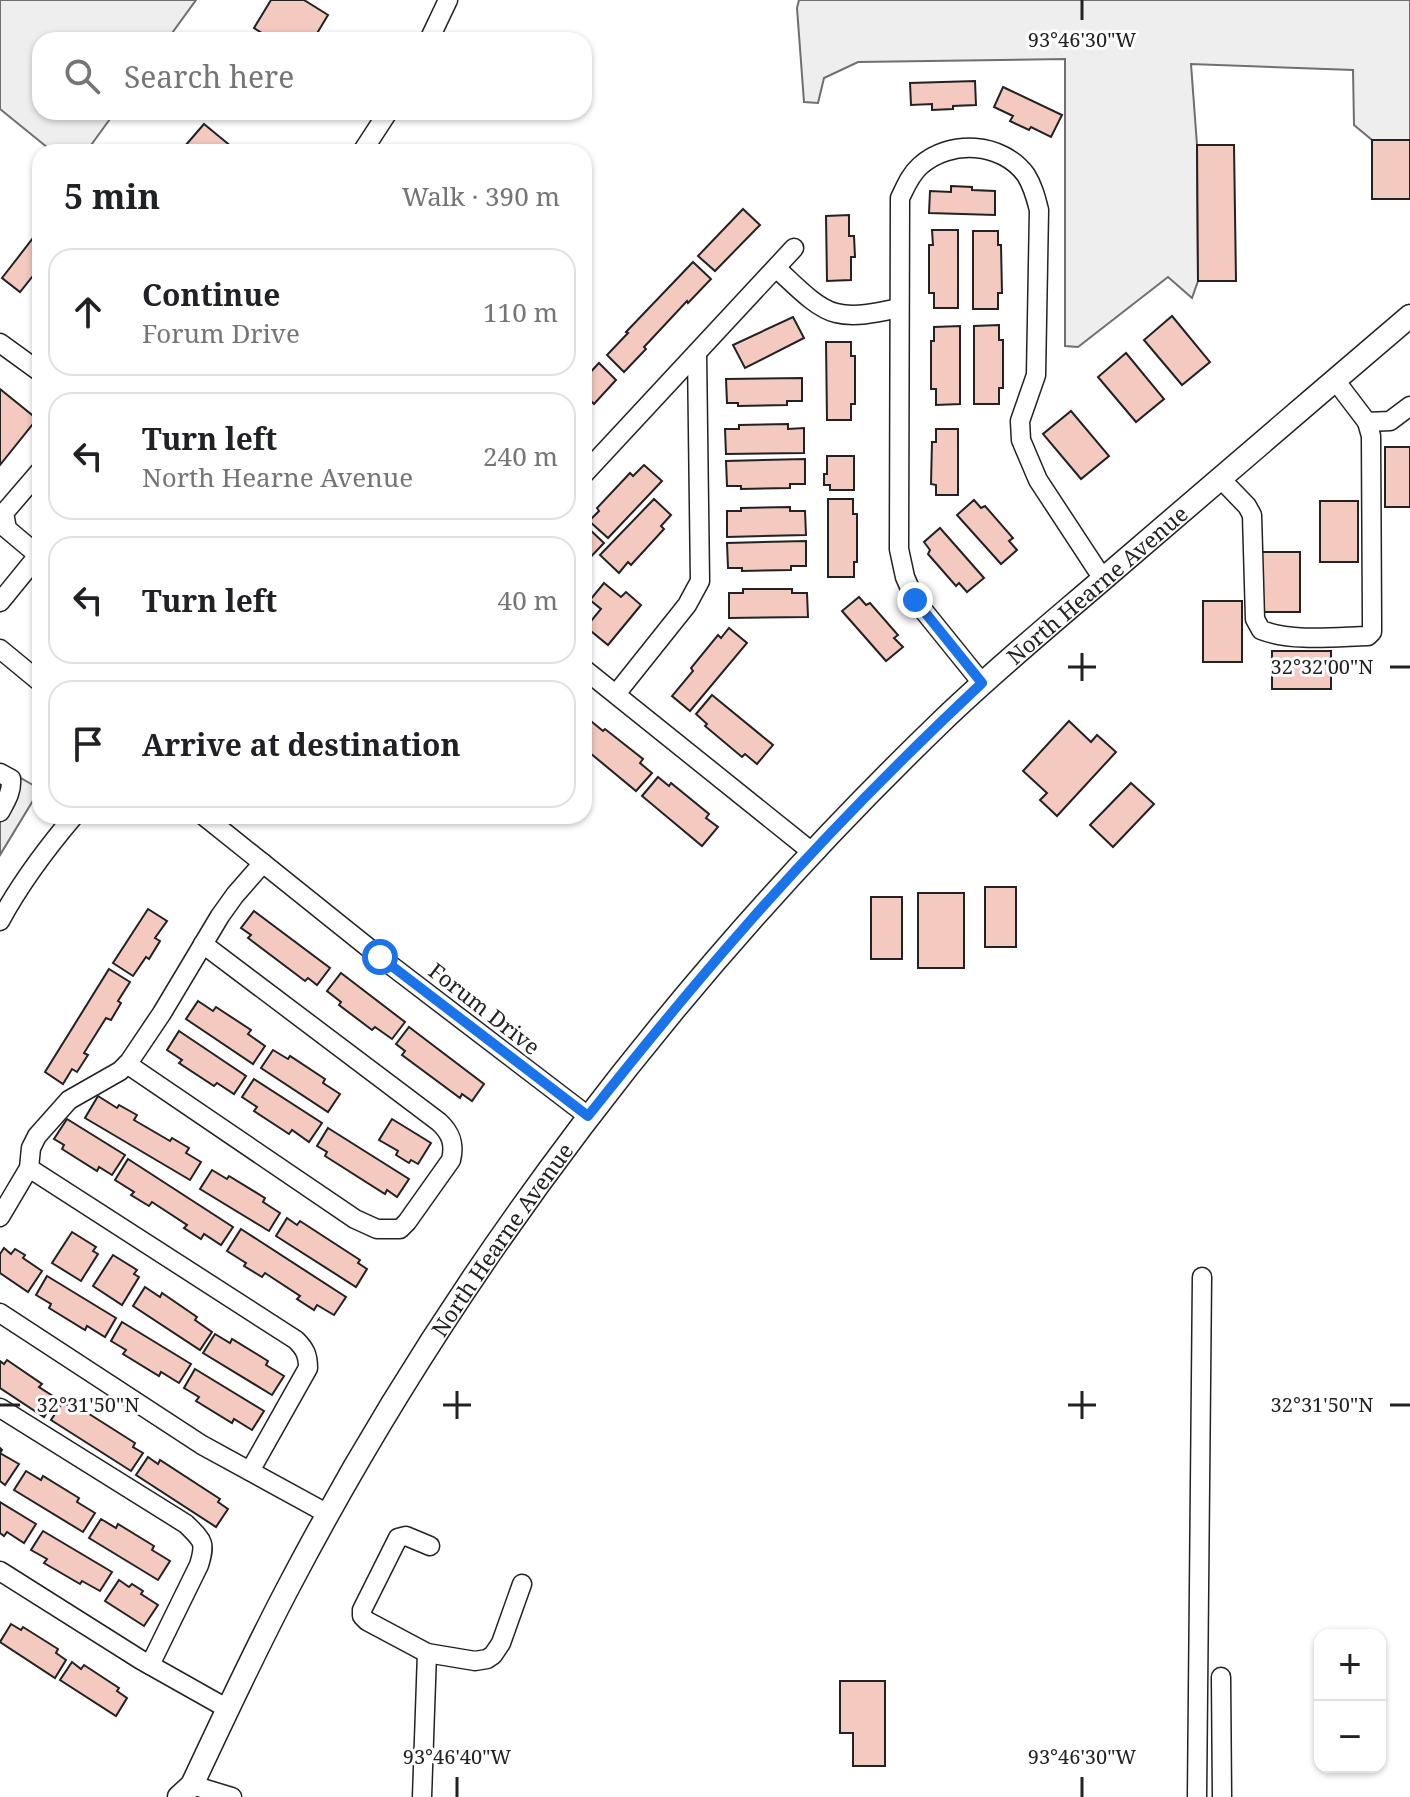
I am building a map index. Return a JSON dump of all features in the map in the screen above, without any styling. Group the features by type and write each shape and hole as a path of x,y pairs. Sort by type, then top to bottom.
{"main road":[{"name":"North Hearne Avenue","path":"188,1793 290,1584 432,1340 588,1116 712,964 812,852 982,683 1410,316"}],"street":[{"path":"433,32 448,0"},
{"path":"367,144 383,120"},
{"path":"982,683 915,600 905,577 899,549 900,198 909,179 937,154 964,147 984,148 1013,162 1026,175 1035,192 1039,210 1036,375 1020,421 1021,440 1038,480 1103,579"},
{"path":"592,465 794,248"},
{"path":"776,268 822,307 838,313 874,313 899,308"},
{"path":"0,343 32,366"},
{"path":"616,694 687,605 700,581 697,353"},
{"path":"1220,478 1252,515 1255,619 1261,630 1274,635 1303,637 1368,636 1372,632 1371,436 1367,422 1335,380"},
{"path":"1367,422 1390,421 1410,406"},
{"path":"32,480 4,513 7,529 32,549"},
{"path":"0,602 32,563"},
{"path":"0,649 32,675"},
{"path":"592,675 812,852"},
{"path":"0,773 11,779 12,785 0,812"},
{"path":"0,921 6,896 67,824"},
{"name":"Forum Drive","path":"214,824 380,957 588,1116"},
{"path":"0,1217 29,1168 31,1148 37,1136 69,1100 127,1064 235,895 263,863"},
{"path":"127,1064 355,1219 377,1229 400,1229 451,1160 454,1148 451,1138 439,1122 203,944"},
{"path":"29,1168 304,1348 308,1368 250,1471"},
{"path":"1197,1797 1202,1277"},
{"path":"0,1313 202,1445 328,1514"},
{"path":"0,1408 186,1524 202,1539 204,1548 199,1565 150,1665"},
{"path":"430,1546 406,1536 398,1538 362,1610 362,1616 367,1621 427,1653 475,1661 493,1655 501,1643 522,1584"},
{"path":"0,1571 150,1665 228,1709"},
{"path":"422,1797 427,1653"},
{"path":"1221,1677 1222,1797"},
{"path":"188,1793 232,1797"}],"shaded area":[{"path":"0,0 196,0 173,32 32,32 32,120 109,120 92,144 43,144 0,109"},
{"path":"799,0 1410,0 1410,140 1372,140 1354,125 1353,70 1191,64 1197,145 1198,281 1192,298 1168,277 1078,347 1065,346 1065,59 858,62 824,78 818,103 804,102"},
{"path":"0,766 32,784 32,802 0,855"}],"building":[{"path":"271,0 304,0 328,15 318,32 260,32 254,28"},
{"path":"975,81 976,105 932,110 932,104 911,105 910,83"},
{"path":"1003,87 1062,115 1051,137 1010,121 1013,116 994,107"},
{"path":"204,124 228,144 187,144"},
{"path":"1372,140 1410,140 1410,199 1372,199"},
{"path":"1197,145 1234,145 1236,281 1198,281"},
{"path":"951,186 995,191 995,215 929,213 930,191 951,192"},
{"path":"743,209 760,225 715,271 698,256"},
{"path":"849,215 849,236 854,236 855,257 851,257 851,280 827,281 826,216"},
{"path":"932,230 958,230 958,308 934,308 934,293 929,293"},
{"path":"973,231 998,231 1002,293 998,293 998,309 973,309"},
{"path":"32,239 32,277 20,292 2,278"},
{"path":"693,262 711,279 687,301 624,372 607,355"},
{"path":"1172,316 1210,362 1182,385 1144,340"},
{"path":"793,317 804,338 745,368 733,345"},
{"path":"999,325 999,340 1003,340 1003,388 999,388 999,404 974,404 974,326"},
{"path":"960,326 960,404 936,405 936,389 931,389 934,327"},
{"path":"826,342 851,342 851,356 855,356 855,404 851,404 851,420 827,420"},
{"path":"1126,353 1164,399 1136,422 1098,377"},
{"path":"599,363 616,380 594,404 592,402 592,370"},
{"path":"802,378 802,401 787,401 787,405 738,406 738,403 727,403 726,379"},
{"path":"0,389 32,415 32,425 0,465"},
{"path":"1071,411 1109,456 1081,479 1043,434"},
{"path":"788,424 788,429 804,428 804,453 726,454 725,429 739,429 739,425"},
{"path":"936,429 958,429 958,495 936,495 936,485 931,484 932,442 936,442"},
{"path":"1385,447 1410,447 1410,507 1385,507"},
{"path":"827,456 854,456 854,490 830,490 830,485 824,485"},
{"path":"805,459 805,484 790,484 790,488 741,489 741,486 727,486 726,461"},
{"path":"644,465 662,481 608,538 592,524 592,518 599,511 597,508 630,473 633,476"},
{"path":"654,499 671,515 661,526 664,529 631,565 628,562 619,573 600,555"},
{"path":"828,499 853,499 853,514 857,514 854,577 828,577"},
{"path":"974,500 981,508 985,506 1013,538 1009,541 1017,550 1001,564 957,515"},
{"path":"1320,501 1358,501 1358,562 1320,562"},
{"path":"790,507 790,511 805,511 806,535 727,537 727,511"},
{"path":"940,528 984,578 967,592 959,583 956,586 928,554 930,550 924,542"},
{"path":"592,532 604,543 592,556"},
{"path":"806,541 806,566 791,566 791,570 742,571 742,568 728,568 727,543"},
{"path":"1261,552 1300,552 1300,612 1261,612"},
{"path":"604,583 621,597 626,592 641,605 608,645 592,632 592,620 601,609 592,602"},
{"path":"743,589 792,589 792,593 807,593 808,617 729,618 729,593 743,593"},
{"path":"859,597 866,605 870,603 898,635 894,638 903,647 886,661 842,611"},
{"path":"1203,601 1242,601 1242,662 1203,662"},
{"path":"729,628 747,643 690,711 672,696 718,635 721,638"},
{"path":"1272,651 1331,651 1331,689 1272,689"},
{"path":"712,695 773,745 757,764 745,754 742,757 705,726 707,724 696,714"},
{"path":"1069,721 1091,742 1097,735 1116,752 1057,816 1040,800 1047,793 1023,771"},
{"path":"592,722 643,759 640,763 652,773 636,791 592,755"},
{"path":"658,777 669,786 671,783 709,814 706,818 718,827 702,846 642,796"},
{"path":"1131,783 1154,804 1113,847 1090,825"},
{"path":"985,887 1016,887 1016,947 985,947"},
{"path":"918,893 964,893 964,968 918,968"},
{"path":"871,897 902,897 902,959 871,959"},
{"path":"148,909 167,921 155,938 160,941 149,959 146,957 133,976 113,963"},
{"path":"254,911 330,968 317,985 308,978 305,981 248,938 251,935 241,928"},
{"path":"109,969 130,982 111,1020 106,1018 84,1053 88,1055 77,1072 72,1069 63,1084 45,1072"},
{"path":"341,973 405,1022 392,1039 375,1027 372,1030 339,1005 341,1002 327,991"},
{"path":"198,1001 213,1011 216,1007 251,1030 248,1034 265,1046 253,1064 186,1019"},
{"path":"409,1027 484,1084 472,1101 462,1094 460,1098 402,1055 405,1051 396,1044"},
{"path":"179,1031 246,1076 234,1094 217,1083 214,1086 179,1063 182,1060 167,1050"},
{"path":"273,1050 288,1059 290,1056 325,1079 323,1083 340,1094 328,1112 261,1068"},
{"path":"254,1079 322,1123 309,1142 292,1130 289,1134 254,1111 257,1107 242,1097"},
{"path":"98,1096 117,1108 119,1105 137,1115 134,1120 170,1141 172,1138 189,1148 186,1153 201,1162 190,1180 85,1118"},
{"path":"67,1119 125,1155 112,1175 99,1167 97,1171 62,1149 64,1145 54,1139"},
{"path":"392,1119 431,1143 418,1164 411,1160 409,1163 396,1155 398,1151 379,1140"},
{"path":"328,1128 409,1179 397,1197 387,1190 385,1194 325,1156 327,1152 317,1146"},
{"path":"128,1159 233,1227 221,1245 204,1234 201,1239 184,1228 187,1225 152,1202 149,1206 131,1195 134,1192 115,1180"},
{"path":"212,1170 227,1179 229,1176 265,1198 263,1202 280,1213 269,1231 200,1189"},
{"path":"287,1218 297,1225 300,1221 360,1260 358,1263 367,1269 356,1287 276,1236"},
{"path":"241,1229 346,1297 334,1315 317,1305 314,1310 297,1299 300,1296 265,1273 262,1277 244,1266 246,1263 227,1251"},
{"path":"72,1232 96,1247 93,1251 98,1254 81,1281 52,1263"},
{"path":"4,1248 11,1254 15,1249 25,1255 23,1258 42,1271 28,1292 0,1273 0,1254"},
{"path":"113,1255 137,1270 134,1274 139,1277 122,1305 93,1286"},
{"path":"47,1276 116,1318 105,1337 87,1326 85,1330 49,1308 51,1304 36,1295"},
{"path":"145,1287 160,1297 162,1293 197,1317 195,1320 212,1332 200,1350 133,1306"},
{"path":"122,1322 191,1364 179,1383 161,1372 159,1376 123,1354 126,1350 111,1341"},
{"path":"215,1334 230,1343 232,1339 268,1361 266,1365 284,1376 272,1395 203,1353"},
{"path":"7,1360 42,1384 39,1387 56,1398 44,1417 0,1388 0,1361 4,1364"},
{"path":"195,1369 264,1411 252,1430 234,1419 232,1423 196,1401 199,1397 184,1388"},
{"path":"63,1402 72,1408 75,1405 135,1443 133,1447 143,1453 131,1471 51,1420"},
{"path":"0,1453 19,1464 5,1485 0,1481"},
{"path":"148,1457 158,1464 160,1460 220,1499 218,1502 228,1509 216,1527 136,1475"},
{"path":"26,1471 41,1480 43,1476 79,1498 77,1502 95,1513 83,1532 14,1490"},
{"path":"0,1502 36,1524 24,1543 7,1532 4,1536 0,1533"},
{"path":"101,1519 116,1528 118,1524 154,1546 152,1550 170,1561 158,1580 89,1538"},
{"path":"43,1531 112,1572 100,1591 82,1581 80,1584 44,1563 47,1559 31,1550"},
{"path":"119,1580 143,1591 141,1594 158,1605 144,1626 105,1601"},
{"path":"11,1624 21,1630 23,1627 58,1649 56,1653 66,1660 55,1678 0,1642"},
{"path":"72,1662 81,1669 84,1665 119,1688 117,1691 127,1698 116,1716 60,1680"},
{"path":"840,1681 885,1681 885,1766 853,1766 853,1733 840,1733"}],"route":[{"path":"380,957 588,1116 712,964 812,852 982,683 915,600"}]}
